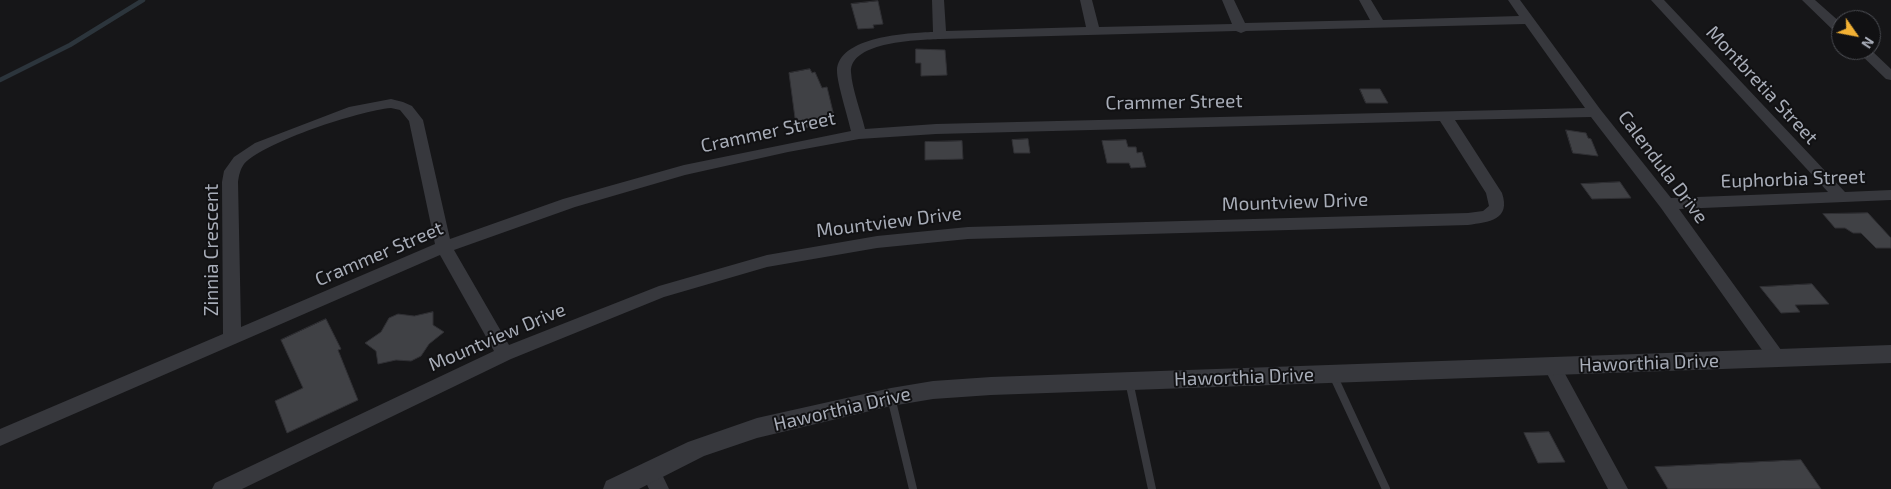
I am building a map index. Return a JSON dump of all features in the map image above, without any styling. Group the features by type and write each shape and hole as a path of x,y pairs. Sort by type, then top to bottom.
{"street":[{"path":"938,0 940,35"},
{"path":"1086,0 1094,32"},
{"path":"1228,0 1240,28"},
{"path":"1365,0 1379,25"},
{"name":"Calendula Drive","path":"1514,0 1596,112 1667,204 1778,359"},
{"name":"Montbretia Street","path":"1657,0 1840,197"},
{"path":"1808,0 1831,21"},
{"path":"859,134 844,70 846,61 859,49 873,43 940,35 1529,20"},
{"path":"1874,60 1891,76"},
{"name":"Zinnia Crescent","path":"232,337 230,182 232,171 239,161 260,146 358,109 380,103 404,106 416,120 444,247 504,354"},
{"name":"Crammer Street","path":"0,438 444,247 569,203 684,170 859,134 1005,127 1596,112"},
{"name":"Mountview Drive","path":"233,486 504,354 659,292 767,261 877,242 968,233 1485,218 1496,210 1498,202 1444,115"},
{"name":"Euphorbia Street","path":"1667,204 1891,195"},
{"name":"Haworthia Drive","path":"615,489 655,480 696,449 757,428 891,396 952,388 1891,354"},
{"path":"1552,366 1618,489"}],"lane":[{"path":"1333,374 1386,489"},
{"path":"1129,381 1152,489"},
{"path":"891,396 913,489"}],"building":[{"path":"878,1 883,24 873,25 874,28 858,29 851,4"},
{"path":"916,49 945,50 947,75 921,76 921,63 916,63"},
{"path":"810,69 812,73 815,72 822,88 827,87 834,116 827,122 814,123 815,126 801,129 797,118 795,118 789,73"},
{"path":"1360,89 1380,89 1388,103 1366,103"},
{"path":"1566,130 1586,133 1588,138 1591,139 1598,156 1573,153"},
{"path":"1028,139 1030,153 1014,153 1012,140"},
{"path":"1126,140 1128,147 1136,147 1137,153 1142,152 1146,167 1131,168 1129,163 1107,163 1102,141"},
{"path":"962,141 963,159 925,160 925,142"},
{"path":"1620,182 1631,198 1592,199 1581,184"},
{"path":"1868,213 1891,238 1891,248 1876,248 1861,233 1853,233 1845,228 1835,228 1823,214"},
{"path":"1812,284 1829,304 1795,305 1800,312 1781,313 1760,287"},
{"path":"433,312 433,325 444,332 429,344 421,356 411,361 396,360 378,364 376,351 365,343 381,332 389,318 398,314 414,316"},
{"path":"326,319 341,349 338,350 358,400 287,433 275,401 303,388 281,340"},
{"path":"1549,432 1565,462 1538,463 1524,433"},
{"path":"1801,460 1821,489 1668,489 1655,467"}],"waterway":[{"path":"0,80 70,45 143,0"}]}
